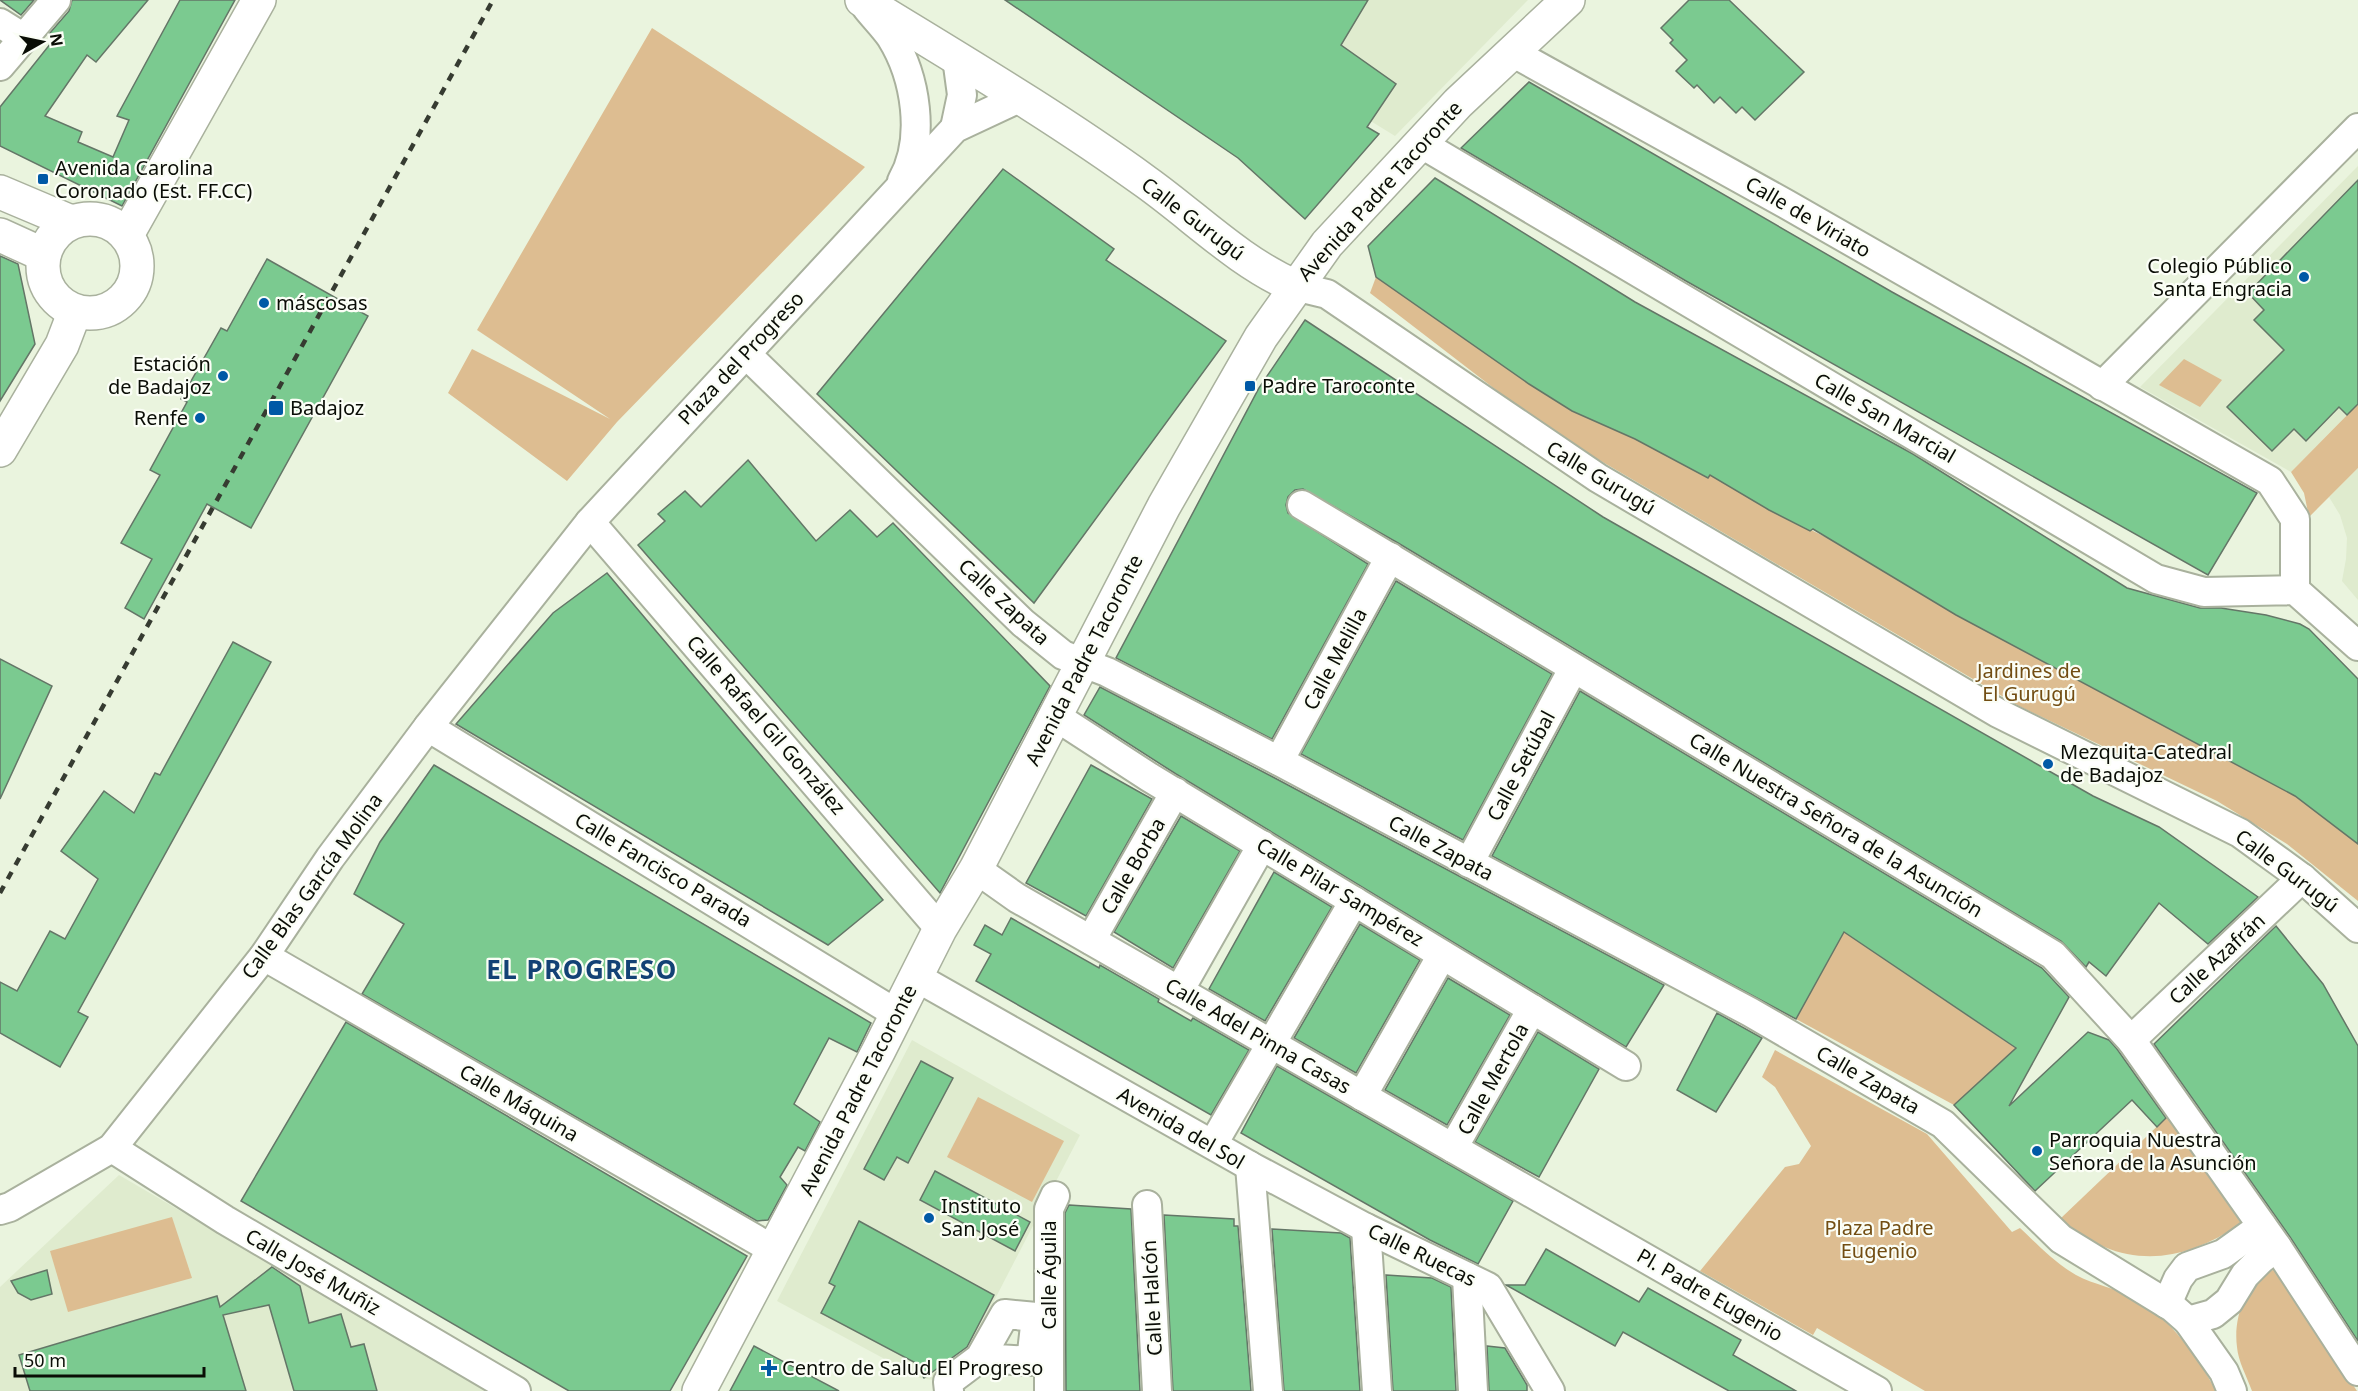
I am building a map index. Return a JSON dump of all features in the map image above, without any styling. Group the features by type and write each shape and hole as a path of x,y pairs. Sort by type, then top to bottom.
{"main road":[{"path":"127,235 259,0"},
{"name":"Calle Gurugú","path":"861,0 957,58 1145,181 1264,273 1294,286"},
{"name":"Avenida Padre Tacoronte","path":"699,1391 940,929 976,869 1164,506 1261,337 1294,286 1327,244 1458,103 1568,0"},
{"path":"0,192 71,222"},
{"path":"86,218 101,219 115,225 127,235 135,249 138,264 136,279 129,293 119,304 105,311 90,314 75,311 52,295 43,268 44,255 50,241 71,222 86,218"},
{"path":"0,235 44,255"},
{"path":"0,450 62,345 75,311"}],"street":[{"path":"0,66 56,0"},
{"name":"Plaza del Progreso","path":"861,0 891,36 903,60 911,86 916,115 908,170 894,195"},
{"path":"0,23 24,38"},
{"name":"Calle de Viriato","path":"1512,52 1776,198 2270,481 2295,519 2295,590"},
{"path":"955,128 962,95 957,58"},
{"name":"Plaza del Progreso","path":"590,522 955,128 1019,98"},
{"path":"2102,386 2358,128"},
{"name":"Calle San Marcial","path":"1420,143 2156,579 2204,592 2295,590"},
{"name":"Calle Gurugú","path":"1294,286 1327,294 1535,438 1618,490 1998,713 2240,833 2302,878 2358,928"},
{"name":"Calle Zapata","path":"746,354 1023,623 1063,655 1107,672 1279,761 1750,1012 1943,1124 2061,1239 2178,1313 2224,1372 2232,1391"},
{"name":"Calle Nuestra Señora de la Asunción","path":"1302,505 2053,955 2131,1040 2270,1236 2358,1371"},
{"name":"Calle Blas García Molina","path":"0,1209 10,1207 112,1148 264,956 330,858 428,727 590,522"},
{"name":"Calle Rafael Gil González","path":"590,522 940,929"},
{"name":"Calle Melilla","path":"1279,761 1390,557"},
{"path":"2295,590 2358,646"},
{"name":"Calle Setúbal","path":"1469,863 1573,669"},
{"name":"Calle Pilar Sampérez","path":"1055,716 1175,792 1626,1066"},
{"name":"Calle Fancisco Parada","path":"428,727 897,1014"},
{"name":"Calle Borba","path":"1091,940 1175,792"},
{"path":"1179,991 1262,845"},
{"name":"Calle Adel Pinna Casas","path":"976,869 1017,898 1543,1200"},
{"name":"Calle Azafrán","path":"2131,1040 2302,878"},
{"path":"1213,1144 1354,901"},
{"path":"1362,1096 1442,955"},
{"name":"Calle Máquina","path":"264,956 774,1250"},
{"name":"Avenida del Sol","path":"916,977 1250,1166 1268,1391"},
{"name":"Calle Mertola","path":"1454,1148 1532,1009"},
{"name":"Calle José Muñiz","path":"112,1148 225,1220 516,1391"},
{"name":"Calle Ruecas","path":"1250,1166 1366,1228 1488,1287 1550,1391"},
{"name":"Calle Águila","path":"1049,1391 1049,1209 1055,1197"},
{"name":"Pl. Padre Eugenio","path":"1543,1200 1877,1391"},
{"name":"Calle Halcón","path":"1147,1205 1157,1391"},
{"path":"1366,1228 1377,1391"},
{"path":"2270,1236 2261,1259 2245,1275 2229,1300 2213,1314 2178,1313 2178,1279 2187,1267 2270,1236"},
{"path":"1467,1277 1473,1391"},
{"path":"949,1391 948,1382 980,1358"}],"shaded area":[{"path":"1174,0 1528,0 1395,136"},
{"name":"Colegio Público Santa Engracia","path":"2358,166 2358,404 2291,472 2140,387"},
{"path":"2358,468 2358,600 2342,581 2347,538 2340,515 2329,497"},
{"name":"Instituto San José","path":"912,1040 1080,1135 968,1351 961,1359 932,1380 920,1378 777,1301"},
{"path":"119,1175 489,1391 0,1391 0,1287"}],"green space":[{"path":"652,28 865,167 617,422 567,481 448,393 472,349 610,419 477,330"},
{"name":"Jardines de El Gurugú","path":"1376,277 1529,384 1572,411 1635,439 1707,477 1710,475 1769,510 1834,541 1956,615 2295,796 2358,844 2358,901 2287,844 2217,801 2019,706 1548,430 1370,293"},
{"path":"2184,359 2222,380 2200,407 2159,385"},
{"path":"2358,404 2358,468 2309,517 2304,493 2291,472"},
{"path":"1844,932 2018,1050 1954,1105 1796,1019"},
{"name":"Plaza Padre Eugenio","path":"1775,1050 1927,1134 2012,1232 2020,1228 2068,1270 2129,1295 2161,1317 2192,1352 2216,1391 1925,1391 1817,1328 1813,1335 1700,1271 1785,1167 1799,1164 1811,1146 1775,1087 1762,1077"},
{"path":"978,1097 1064,1141 1032,1202 947,1157"},
{"path":"2167,1117 2241,1223 2218,1238 2195,1248 2172,1254 2149,1256 2126,1254 2104,1247 2060,1219"},
{"path":"172,1217 192,1278 68,1312 50,1251"},
{"path":"2275,1269 2357,1391 2252,1391 2238,1352 2237,1324 2249,1291 2256,1282"}],"building":[{"path":"0,0 34,0 21,15"},
{"path":"72,0 148,0 96,62 87,55 45,116 82,132 78,142 113,157 129,120 117,116 180,0 235,0 122,206 0,146 0,107 55,38 49,34 69,11"},
{"path":"1005,0 1368,0 1341,45 1396,84 1367,127 1379,134 1305,219 1238,158"},
{"path":"1689,0 1729,0 1804,72 1755,120 1742,107 1736,113 1720,97 1714,103 1697,85 1694,88 1676,71 1687,60 1670,43 1673,40 1661,28"},
{"path":"1529,82 1892,292 2257,493 2208,575 1686,281 1461,148"},
{"path":"1003,169 1114,249 1106,260 1226,341 1034,603 817,394"},
{"path":"1435,178 1635,302 1913,454 2127,588 2200,608 2221,608 2266,615 2300,624 2309,629 2358,679 2358,844 2295,796 1956,615 1813,529 1810,531 1769,510 1710,475 1708,478 1635,439 1572,411 1529,384 1376,277 1368,246"},
{"path":"2358,180 2358,404 2347,415 2339,407 2306,441 2294,429 2272,451 2227,407 2284,350 2254,320 2264,310 2248,293"},
{"path":"0,256 18,264 35,344 0,401"},
{"path":"267,259 368,316 251,528 207,504 144,619 125,608 152,559 121,543 160,475 150,470 187,402 181,399 221,328 227,331"},
{"path":"1305,320 1603,517 2093,796 2159,827 2258,897 2208,944 2159,903 2106,976 2089,962 2086,967 2061,941 1398,543 1303,489 1295,490 1288,497 1286,505 1288,513 1368,564 1272,739 1116,658 1259,388"},
{"path":"748,460 816,541 850,510 877,537 893,523 1050,686 940,893 638,545 665,521 658,514 685,491 701,507"},
{"path":"607,573 883,900 828,945 456,724 553,613"},
{"path":"1396,581 1552,674 1463,840 1301,754"},
{"path":"233,642 271,662 78,1012 88,1017 60,1067 0,1033 0,982 17,991 50,931 65,939 98,879 61,851 104,791 134,813 155,773 160,775"},
{"path":"0,659 52,686 0,799"},
{"path":"1100,687 1664,985 1626,1047 1176,774 1084,715"},
{"path":"1580,691 2042,968 2069,997 2009,1106 2088,1032 2109,1040 2166,1118 2157,1127 2132,1100 2035,1191 1954,1105 2016,1048 1844,932 1796,1019 1492,856"},
{"path":"434,765 871,1023 857,1052 829,1038 794,1104 820,1122 805,1151 798,1147 780,1177 787,1185 768,1220 757,1221 362,994 404,924 354,894 380,842"},
{"path":"1091,765 1152,799 1086,916 1026,883"},
{"path":"1181,816 1240,851 1173,968 1114,932"},
{"path":"1274,872 1332,907 1265,1021 1209,989"},
{"path":"1011,918 1099,968 1100,965 1159,999 1158,1002 1191,1021 1193,1018 1249,1050 1211,1115 976,981 991,954 974,945 985,925 1002,935"},
{"path":"1360,924 1420,960 1356,1073 1294,1038"},
{"path":"2276,926 2323,984 2358,1046 2358,1341 2290,1237 2154,1044"},
{"path":"1448,978 1510,1015 1447,1125 1385,1090"},
{"path":"1717,1013 1762,1038 1716,1112 1677,1090"},
{"path":"346,1022 747,1256 670,1391 569,1391 241,1201"},
{"path":"1538,1032 1599,1069 1539,1177 1475,1142"},
{"path":"921,1061 953,1078 908,1163 897,1157 884,1180 864,1169"},
{"path":"1277,1066 1513,1201 1478,1264 1430,1240 1241,1133"},
{"path":"935,1171 1030,1222 1015,1251 920,1200"},
{"path":"1069,1205 1131,1209 1140,1391 1066,1391 1065,1213"},
{"path":"1164,1215 1234,1219 1234,1226 1238,1226 1251,1391 1173,1391"},
{"path":"859,1221 994,1295 967,1347 924,1378 914,1362 821,1313 835,1286 829,1283"},
{"path":"1272,1229 1341,1233 1350,1238 1360,1391 1284,1391"},
{"path":"1546,1249 1639,1302 1648,1288 1741,1340 1733,1355 1796,1391 1729,1391 1623,1332 1615,1346 1506,1285 1525,1285"},
{"path":"272,1267 300,1286 309,1323 341,1314 351,1347 364,1344 377,1391 294,1391 269,1305 223,1315 246,1391 30,1391 19,1355 217,1296 220,1307"},
{"path":"47,1270 52,1294 31,1300 18,1293 11,1281"},
{"path":"1386,1275 1432,1278 1451,1287 1456,1391 1393,1391"},
{"name":"Centro de Salud El Progreso","path":"754,1346 839,1391 730,1391"},
{"path":"1487,1346 1505,1348 1527,1385 1527,1391 1489,1391"}],"railway":[{"path":"0,893 493,0"}],"place":[{"name":"Avenida Carolina Coronado (Est. FF.CC)","path":"43,179"},
{"name":"Colegio Público Santa Engracia","path":"2304,277"},
{"name":"máscosas","path":"264,303"},
{"name":"Estación de Badajoz","path":"223,376"},
{"name":"Padre Taroconte","path":"1250,386"},
{"name":"Badajoz","path":"276,408"},
{"name":"Renfe","path":"200,418"},
{"name":"Mezquita-Catedral de Badajoz","path":"2048,764"},
{"name":"Parroquia Nuestra Señora de la Asunción","path":"2037,1151"},
{"name":"Instituto San José","path":"929,1218"},
{"name":"Centro de Salud El Progreso","path":"769,1368"}],"district":[{"name":"EL PROGRESO","path":"582,970"}]}
